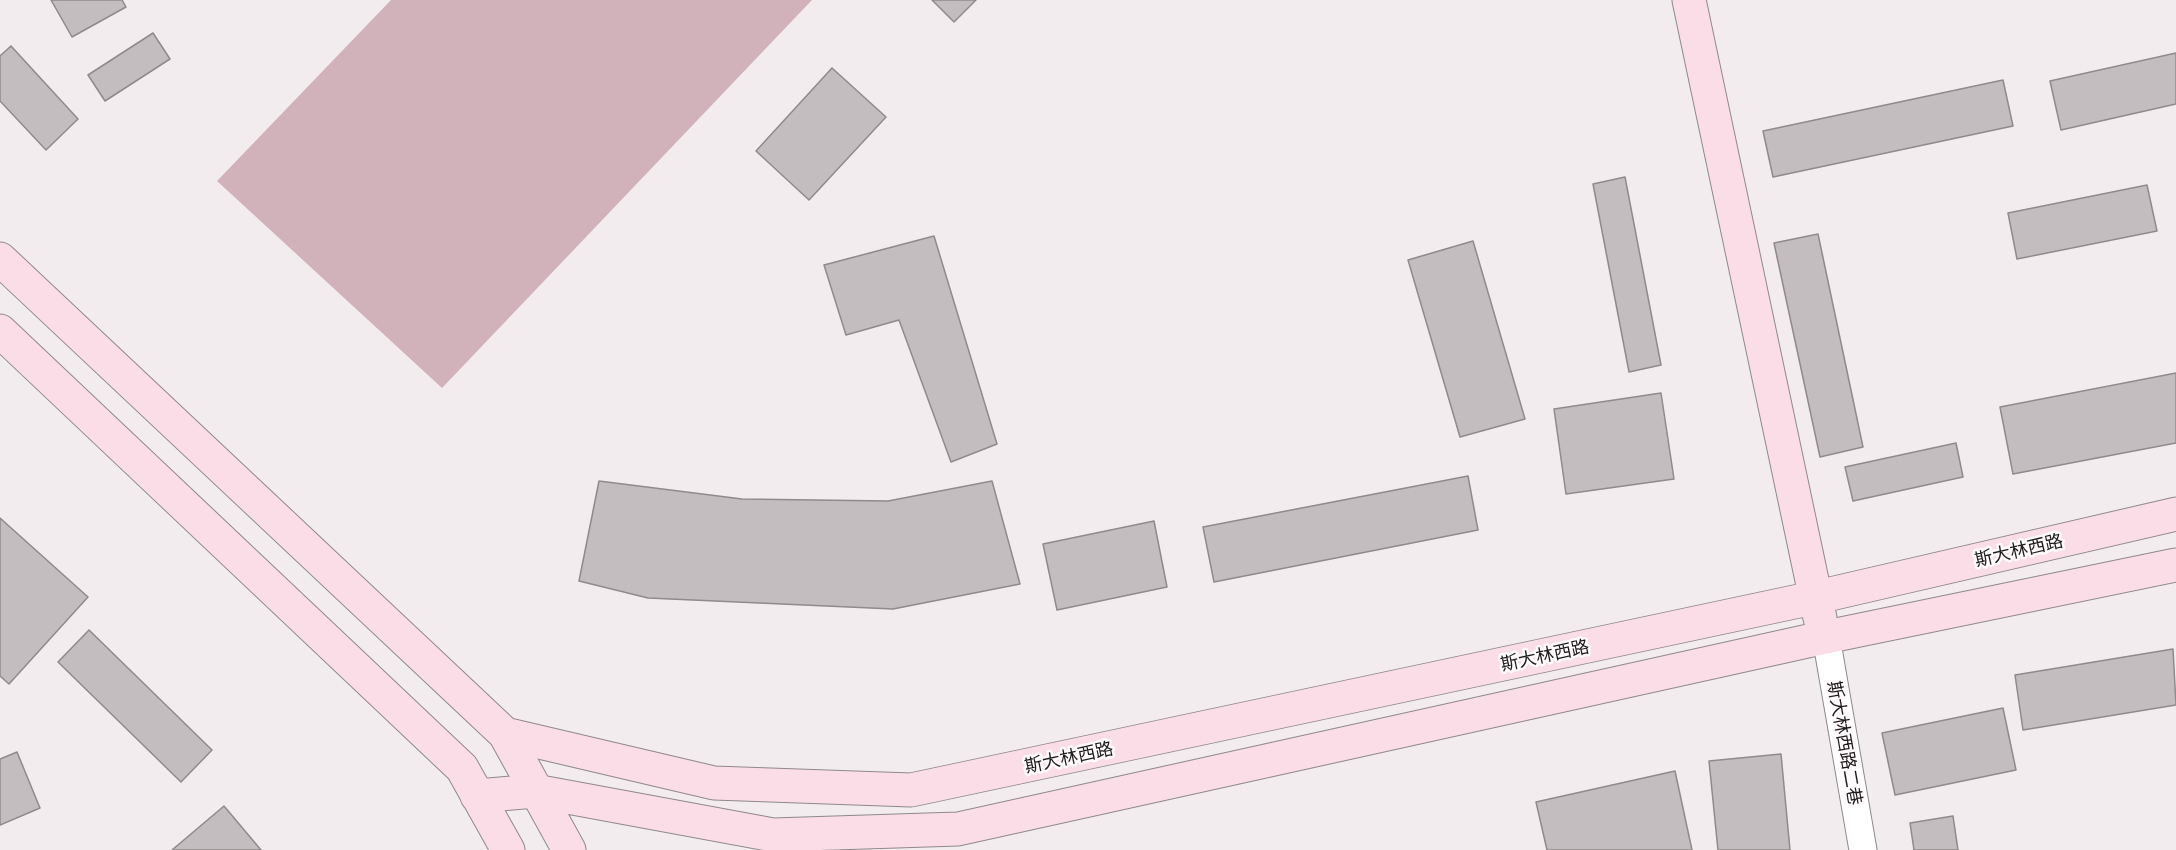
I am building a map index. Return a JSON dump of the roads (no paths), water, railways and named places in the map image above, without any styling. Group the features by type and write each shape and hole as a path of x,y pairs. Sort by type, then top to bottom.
{"main road":[{"path":"1689,0 1813,598 1826,637"},
{"path":"0,259 505,734 569,850"},
{"path":"0,331 462,768 508,850"},
{"name":"斯大林西路","path":"911,790 1813,598 2176,514"},
{"path":"477,796 536,791 822,842 958,829 1826,637 2176,565"},
{"path":"505,734 714,783 911,790"},
{"path":"822,842 911,790"},
{"path":"922,850 958,829"}],"street":[{"name":"斯大林西路二巷","path":"1826,637 1863,850"}]}
